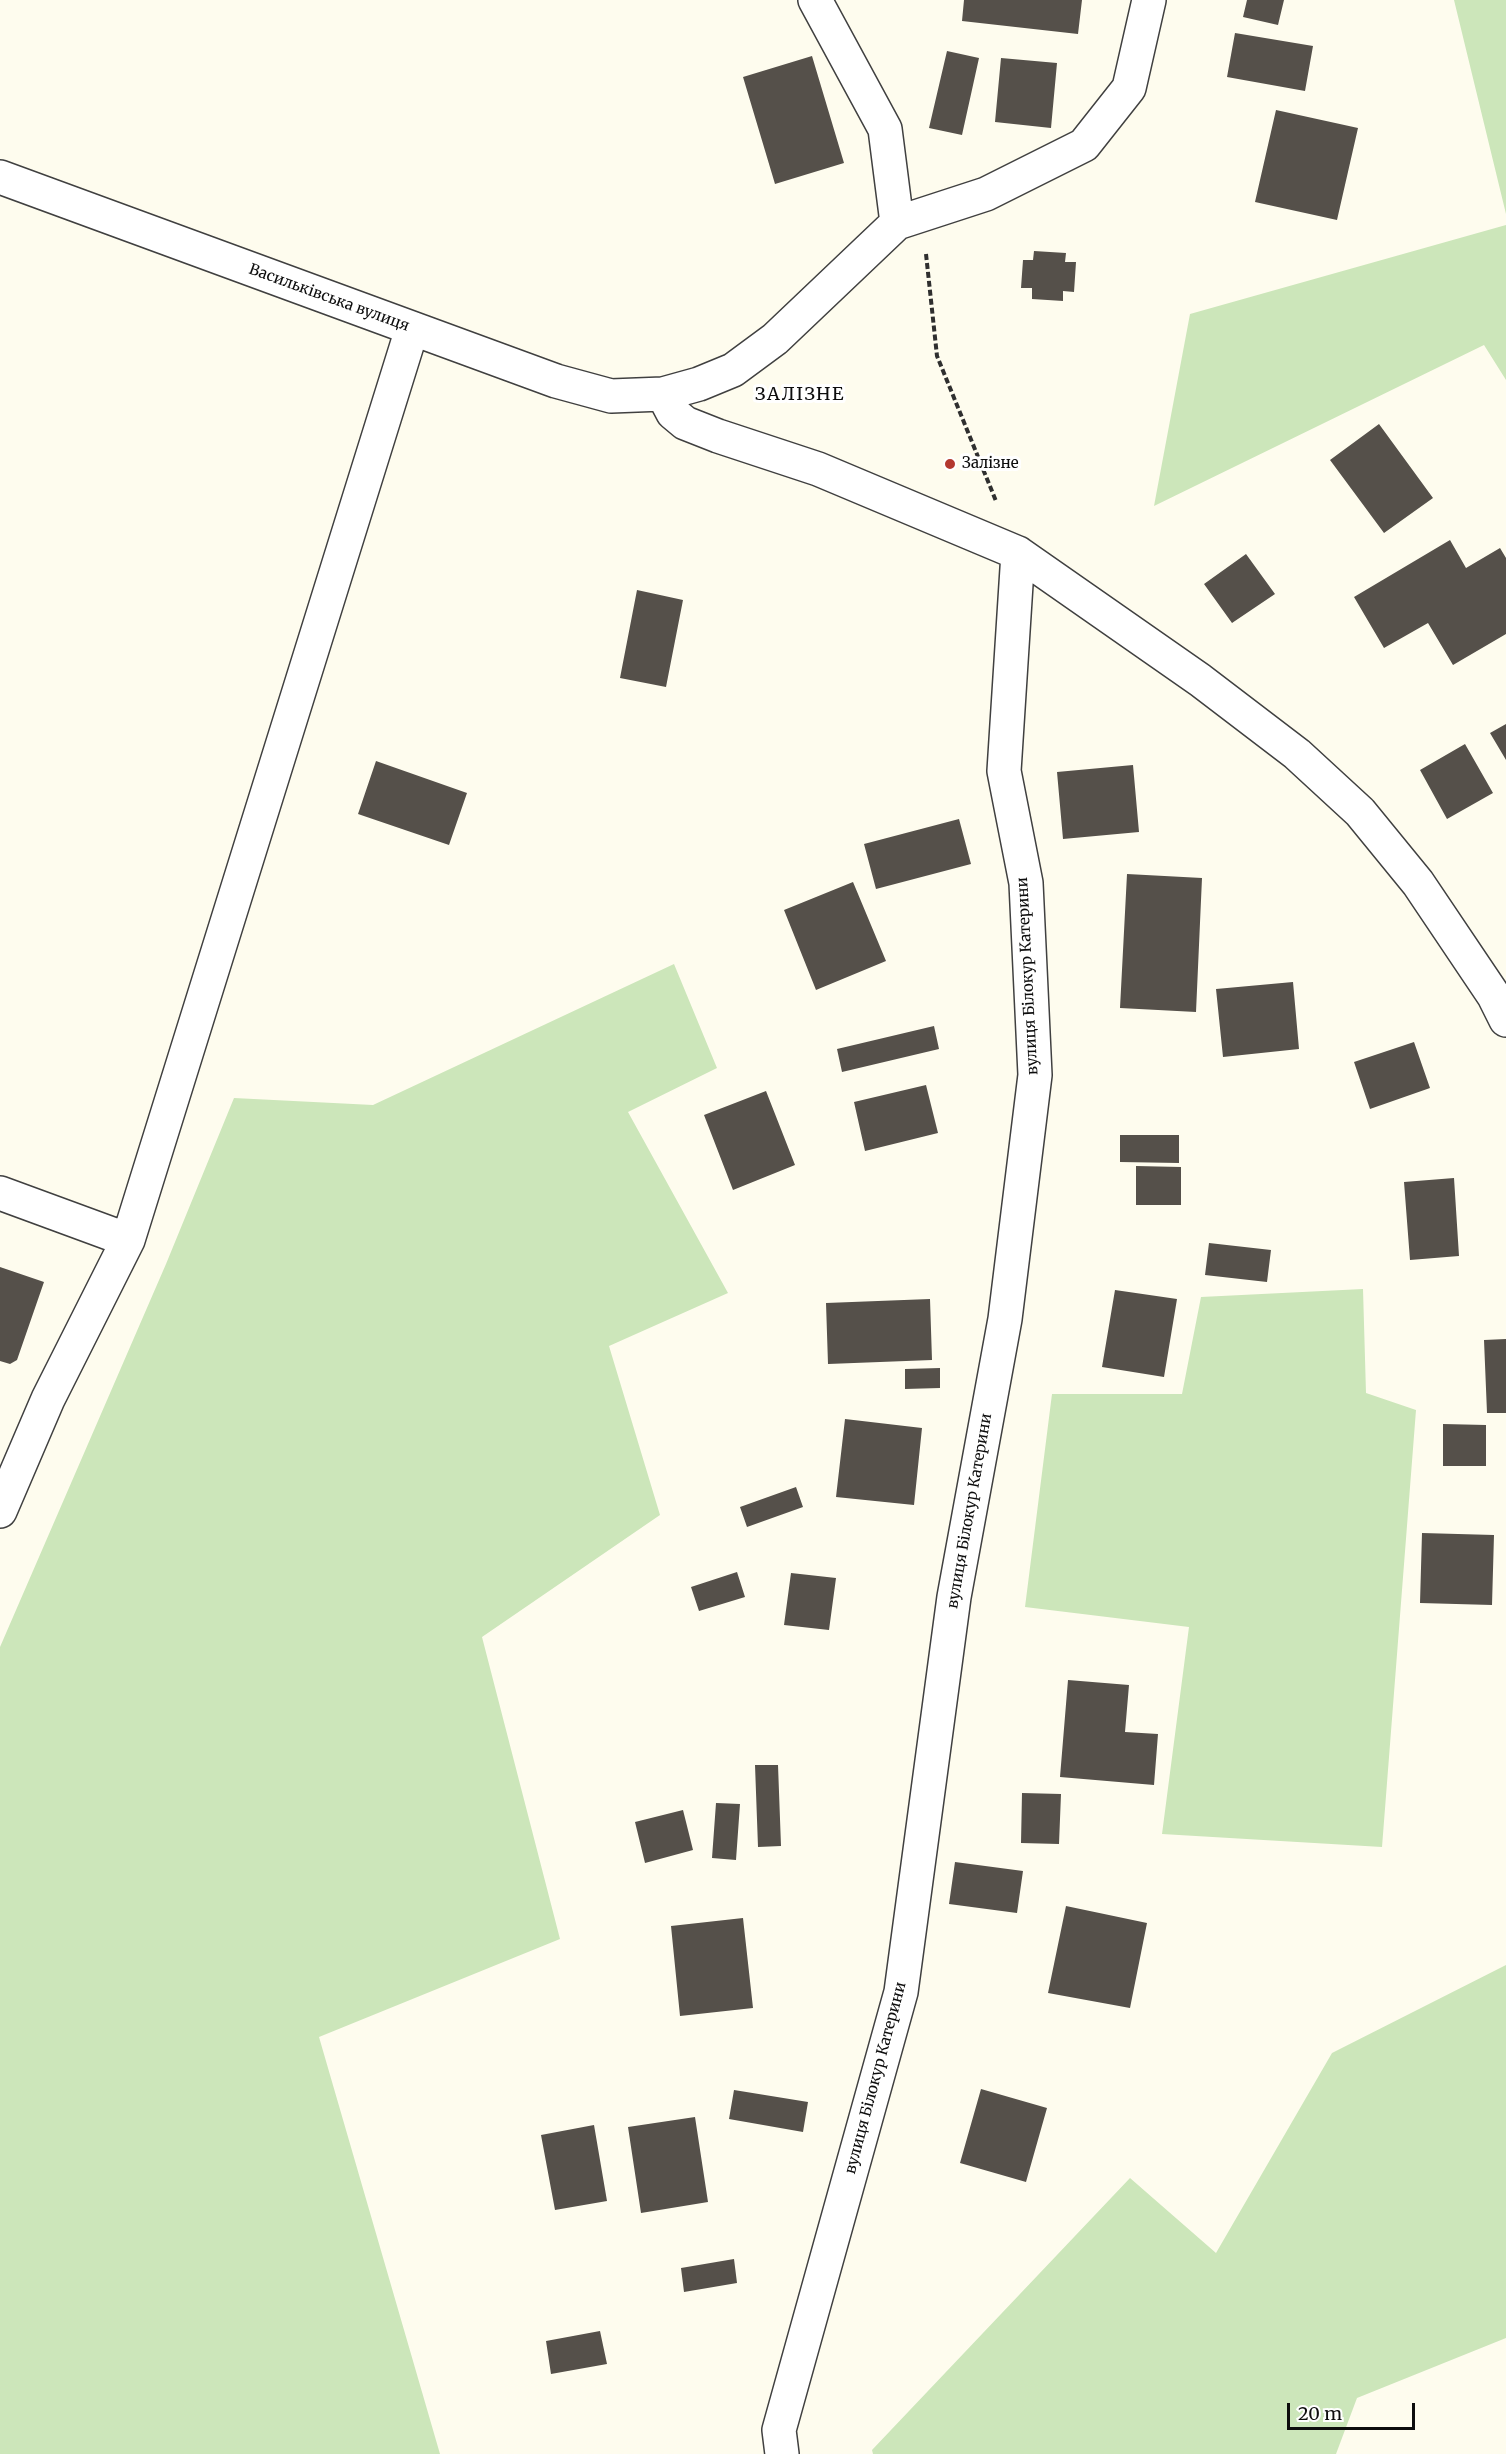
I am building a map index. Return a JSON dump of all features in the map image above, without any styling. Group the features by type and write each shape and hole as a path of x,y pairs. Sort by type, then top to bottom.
{"street":[{"path":"815,0 885,129 910,218 986,194 1084,145 1129,88 1149,0"},
{"name":"Васильківська вулиця","path":"0,177 556,381 611,396 663,394 699,384 733,370 766,345 910,218"},
{"path":"0,1511 48,1399 128,1240 412,329"},
{"path":"663,394 673,413 685,423 818,469 1018,553 1209,687 1297,754 1360,812 1418,884 1502,1002"},
{"name":"вулиця Білокур Катерини","path":"782,2454 779,2430 901,1992 954,1597 1006,1308 1035,1074 1026,883 1004,771 1018,553"},
{"path":"0,1193 128,1240"}],"path":[{"path":"910,218 937,356 1018,553"}],"green space":[{"path":"1454,0 1506,0 1506,214"},
{"path":"1506,225 1506,380 1484,345 1154,506 1190,314"},
{"path":"674,964 717,1068 628,1112 728,1293 609,1346 660,1515 482,1637 560,1939 319,2037 440,2454 0,2454 0,1647 166,1264 234,1098 373,1105"},
{"path":"1363,1289 1366,1393 1416,1410 1382,1847 1162,1834 1189,1627 1025,1607 1052,1394 1182,1394 1201,1297"},
{"path":"1506,1965 1506,2338 1357,2398 1336,2454 873,2454 872,2450 1130,2178 1216,2253 1332,2053"}],"building":[{"path":"964,0 1082,0 1078,34 962,21"},
{"path":"1247,0 1284,0 1278,25 1243,17"},
{"path":"1235,33 1313,46 1305,91 1227,77"},
{"path":"947,51 979,58 962,135 929,128"},
{"path":"812,56 844,163 775,184 743,77"},
{"path":"1001,58 1057,63 1051,128 995,122"},
{"path":"1276,110 1358,128 1337,220 1255,202"},
{"path":"1034,251 1066,253 1065,262 1076,262 1074,292 1063,291 1063,301 1032,299 1032,288 1021,288 1023,260 1033,260"},
{"path":"1379,424 1433,498 1384,533 1330,460"},
{"path":"1450,540 1466,568 1500,548 1506,558 1506,634 1453,665 1428,623 1384,648 1354,597"},
{"path":"1246,554 1275,594 1232,623 1204,584"},
{"path":"637,590 683,600 666,687 620,678"},
{"path":"1506,724 1506,760 1490,733"},
{"path":"1465,744 1493,793 1447,819 1420,770"},
{"path":"376,761 467,793 449,845 358,814"},
{"path":"1133,765 1139,832 1063,839 1057,772"},
{"path":"959,819 971,864 876,889 864,844"},
{"path":"1127,874 1202,878 1196,1012 1120,1008"},
{"path":"853,882 886,961 816,990 784,910"},
{"path":"1293,982 1299,1049 1223,1057 1216,989"},
{"path":"934,1026 939,1049 842,1072 837,1049"},
{"path":"1414,1042 1430,1088 1370,1109 1354,1062"},
{"path":"926,1085 938,1133 865,1151 854,1102"},
{"path":"766,1091 795,1165 733,1190 704,1115"},
{"path":"1120,1135 1179,1135 1179,1163 1120,1162"},
{"path":"1136,1166 1181,1167 1181,1205 1136,1205"},
{"path":"1454,1178 1459,1256 1410,1260 1404,1182"},
{"path":"1209,1243 1271,1250 1267,1282 1205,1275"},
{"path":"0,1267 44,1282 17,1360 10,1364 0,1361"},
{"path":"1115,1290 1177,1299 1164,1377 1102,1367"},
{"path":"930,1299 932,1360 828,1364 826,1303"},
{"path":"1506,1339 1506,1413 1487,1413 1484,1340"},
{"path":"940,1368 940,1388 905,1389 905,1369"},
{"path":"845,1419 922,1428 914,1505 836,1497"},
{"path":"1443,1424 1486,1425 1486,1466 1443,1466"},
{"path":"796,1487 803,1507 747,1527 740,1507"},
{"path":"1422,1533 1494,1535 1492,1605 1420,1603"},
{"path":"737,1572 745,1597 699,1611 691,1587"},
{"path":"791,1573 836,1578 829,1630 784,1625"},
{"path":"1068,1680 1129,1685 1125,1732 1158,1734 1154,1785 1060,1777"},
{"path":"755,1765 778,1765 781,1846 758,1847"},
{"path":"1022,1793 1061,1794 1059,1844 1021,1843"},
{"path":"716,1803 740,1804 736,1860 712,1858"},
{"path":"683,1810 693,1850 645,1863 635,1822"},
{"path":"955,1862 1023,1871 1017,1913 949,1904"},
{"path":"1066,1906 1147,1923 1130,2008 1048,1993"},
{"path":"743,1918 753,2008 680,2016 671,1926"},
{"path":"981,2089 1047,2108 1026,2182 960,2163"},
{"path":"734,2090 808,2102 803,2132 729,2119"},
{"path":"695,2117 708,2202 641,2213 628,2127"},
{"path":"594,2125 607,2201 555,2210 541,2135"},
{"path":"734,2259 737,2283 684,2292 681,2268"},
{"path":"600,2331 607,2364 551,2374 546,2341"}],"place":[{"name":"Залізне","path":"950,464"}],"district":[{"name":"ЗАЛІЗНЕ","path":"800,395"}]}
